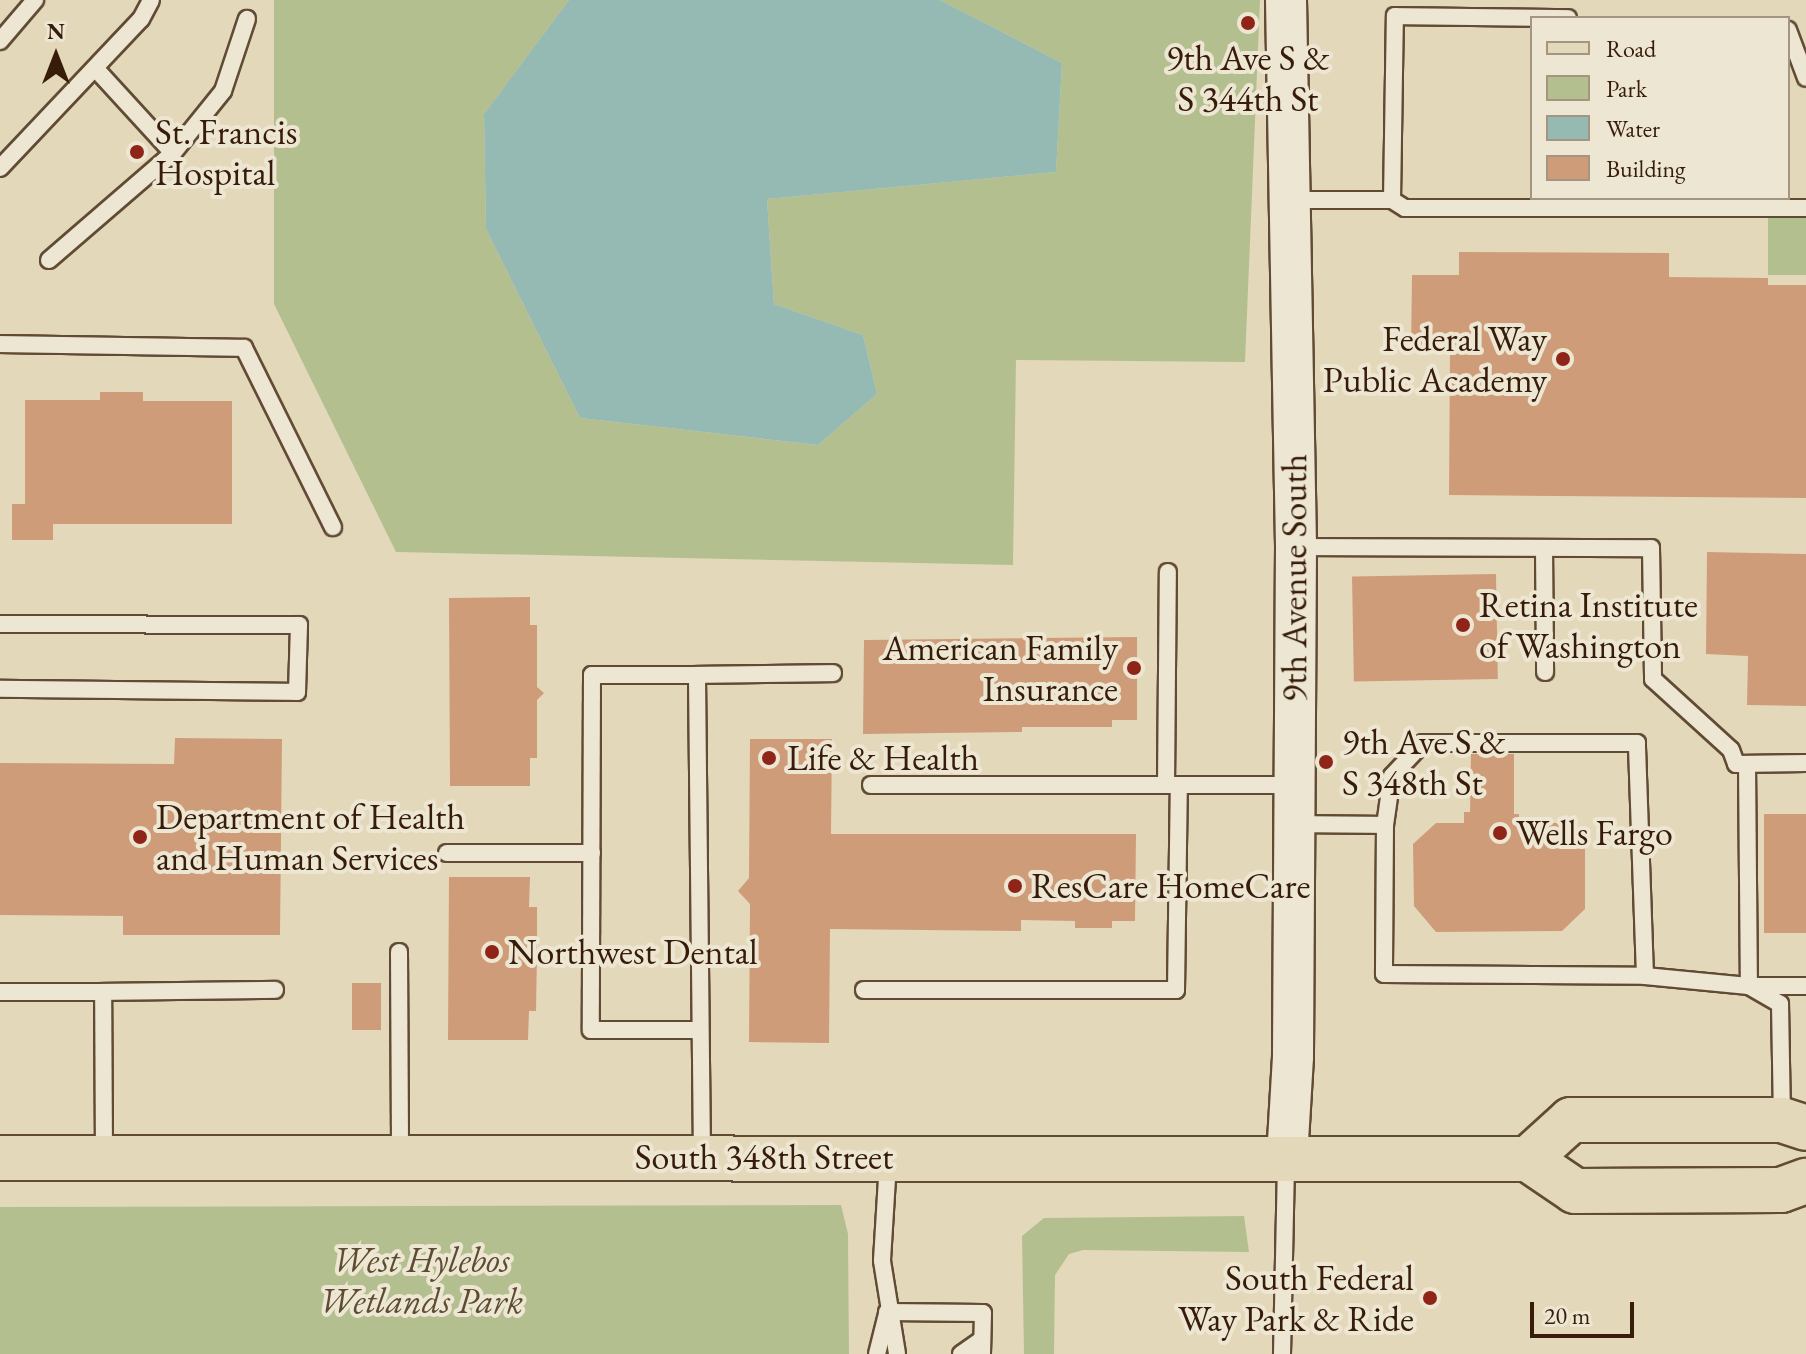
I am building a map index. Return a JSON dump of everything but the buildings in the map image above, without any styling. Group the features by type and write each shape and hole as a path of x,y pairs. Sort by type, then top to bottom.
{"main road":[{"path":"1794,1124 1571,1120 1528,1159 1575,1191 1781,1190 1806,1181"},
{"name":"South 348th Street","path":"0,1158 888,1156 1528,1159"}],"street":[{"name":"9th Avenue South","path":"1286,0 1293,200 1296,547 1292,785 1295,824 1293,1057 1287,1157"}],"lane":[{"path":"0,41 35,0"},
{"path":"0,168 141,19 151,0"},
{"path":"1392,200 1395,16 1530,18"},
{"path":"49,260 173,153 223,91 247,19"},
{"path":"1790,35 1806,78"},
{"path":"95,68 173,153"},
{"path":"1293,200 1392,200 1405,208 1806,208"},
{"path":"0,344 244,348 333,527"},
{"path":"1296,547 1651,548 1653,679 1731,750 1736,764 1806,763"},
{"path":"1544,548 1545,672"},
{"path":"864,990 1176,990 1168,572"},
{"path":"0,624 299,625 297,692 0,689"},
{"path":"700,1030 591,1030 592,675 833,673"},
{"path":"697,675 702,1157"},
{"path":"1645,976 1637,743 1423,743 1392,776 1385,825 1384,974 1645,976 1749,986 1806,986"},
{"path":"1747,764 1749,986"},
{"path":"871,785 1292,785"},
{"path":"1295,824 1385,825"},
{"path":"447,853 592,853"},
{"path":"399,952 400,1157"},
{"path":"1749,986 1780,1004 1794,1124"},
{"path":"0,992 275,990"},
{"path":"103,992 104,1157"},
{"path":"888,1156 882,1261 887,1312 897,1354"},
{"path":"1282,1354 1287,1157"},
{"path":"887,1312 983,1313 982,1347 961,1354"},
{"path":"877,1354 887,1312"}],"green space":[{"path":"274,0 569,0 484,114 486,229 580,418 818,445 877,394 863,335 774,304 767,199 1056,172 1062,63 940,0 1260,0 1245,362 1016,360 1013,565 396,552 274,304"},
{"path":"1768,218 1806,218 1806,275 1768,275"},
{"name":"West Hylebos Wetlands Park","path":"841,1205 848,1234 849,1354 0,1354 0,1207"},
{"path":"1244,1216 1249,1252 1083,1250 1069,1254 1055,1275 1054,1354 1024,1354 1022,1236 1044,1218"}],"water":[{"path":"569,0 940,0 1062,63 1056,172 767,199 774,304 863,335 877,394 818,445 580,418 486,229 484,114"}],"place":[{"name":"9th Ave S & S 344th St","path":"1248,23"},
{"name":"St. Francis Hospital","path":"137,152"},
{"name":"Federal Way Public Academy","path":"1563,359"},
{"name":"Retina Institute of Washington","path":"1463,625"},
{"name":"American Family Insurance","path":"1134,668"},
{"name":"Life & Health","path":"769,758"},
{"name":"9th Ave S & S 348th St","path":"1326,762"},
{"name":"Wells Fargo","path":"1500,833"},
{"name":"Department of Health and Human Services","path":"140,837"},
{"name":"ResCare HomeCare","path":"1015,886"},
{"name":"Northwest Dental","path":"492,952"},
{"name":"South Federal Way Park & Ride","path":"1430,1298"}]}
